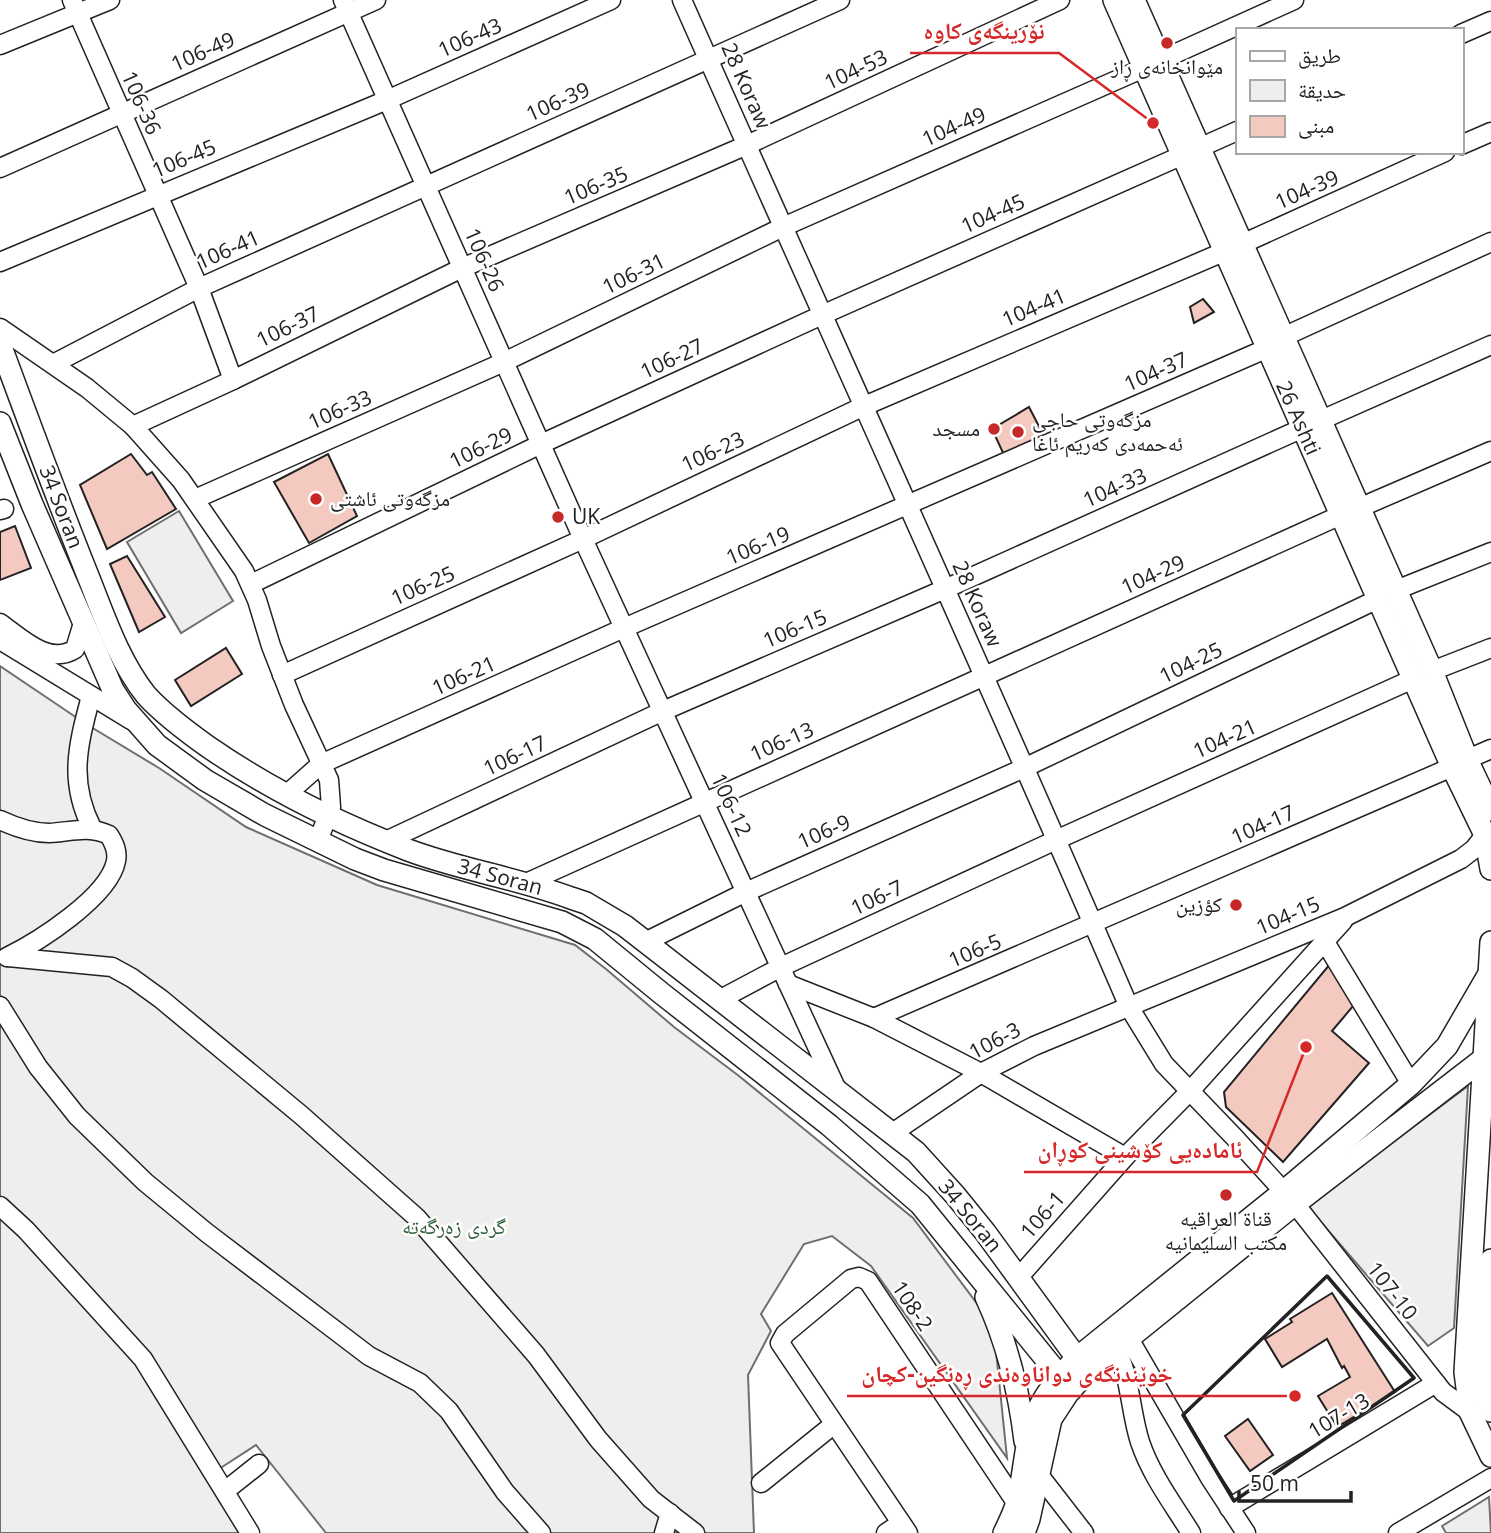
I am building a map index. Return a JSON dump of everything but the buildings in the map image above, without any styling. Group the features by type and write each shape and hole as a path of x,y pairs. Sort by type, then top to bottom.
{"main road":[{"name":"26 Ashti","path":"1114,0 1152,64 1463,764 1489,847"},
{"name":"26 Ashti","path":"1134,0 1152,64"},
{"name":"34 Soran","path":"0,344 55,494 115,641 147,695 196,738 252,776 286,795 386,841 474,872 555,892 586,904 625,926 916,1152 955,1195 1082,1365"},
{"name":"34 Soran","path":"0,423 32,504 113,690 157,745 205,780 265,815 318,841 384,870 562,922 595,939 891,1177 928,1213 1065,1383"},
{"path":"32,504 55,494"},
{"name":"26 Ashti","path":"1463,764 1491,810"},
{"path":"1463,764 1491,774"},
{"path":"1491,942 1487,1000 1488,1055 1465,1372 1480,1411 1491,1456"},
{"path":"1082,1365 1122,1342 1289,1198 1411,1084 1447,1046 1490,972"},
{"path":"1026,1450 1035,1417 1044,1398 1065,1383 1082,1365 1289,1198 1488,1055"},
{"path":"1480,1411 1485,1390 1491,1260"},
{"path":"975,1273 990,1306 1014,1377 1026,1450 1027,1522"},
{"path":"1027,1522 1051,1419 1065,1383"},
{"path":"1004,1533 1027,1522"}],"street":[{"path":"0,45 75,7 110,0"},
{"name":"106-49","path":"0,168 121,114 345,6 376,0"},
{"name":"106-43","path":"387,100 611,0"},
{"name":"28 Koraw","path":"682,0 862,407 909,505 1129,1007 1164,1064 1289,1198"},
{"name":"106-39","path":"426,186 840,0"},
{"name":"104-53","path":"747,145 1060,0"},
{"name":"104-49","path":"783,227 1294,0"},
{"name":"106-26","path":"345,6 583,539"},
{"name":"106-36","path":"75,7 199,288 233,380"},
{"path":"1463,33 1491,21"},
{"name":"106-45","path":"0,262 387,100"},
{"name":"104-45","path":"822,315 1236,131"},
{"path":"1463,144 1491,132"},
{"name":"106-35","path":"462,268 747,145"},
{"name":"104-39","path":"1233,247 1441,154"},
{"name":"106-41","path":"53,364 199,288 426,186"},
{"name":"106-31","path":"504,362 783,227"},
{"name":"104-37","path":"909,505 1275,343 1491,242"},
{"name":"104-41","path":"862,407 1233,247"},
{"name":"106-37","path":"133,426 462,268"},
{"name":"106-27","path":"541,444 822,315"},
{"path":"0,328 53,364 133,426 195,499 251,584 282,675 331,789 330,816 318,841"},
{"name":"104-33","path":"945,589 1491,345"},
{"name":"106-33","path":"195,499 504,362"},
{"name":"106-23","path":"583,539 862,407"},
{"name":"106-29","path":"251,584 541,444"},
{"name":"104-29","path":"983,676 1491,451"},
{"name":"106-19","path":"624,628 909,505"},
{"name":"106-12","path":"583,539 837,1090"},
{"name":"106-25","path":"282,675 583,539"},
{"name":"104-25","path":"1024,768 1387,594 1491,552"},
{"name":"106-15","path":"663,711 945,589"},
{"path":"0,623 91,696 138,724"},
{"path":"0,640 42,658 60,655 75,649 83,623"},
{"name":"106-21","path":"286,795 321,764 624,628"},
{"name":"104-21","path":"1056,840 1423,675 1491,648"},
{"name":"106-13","path":"524,884 983,676"},
{"path":"91,696 82,730 77,786 82,808 92,828"},
{"name":"106-17","path":"386,841 663,711"},
{"name":"104-17","path":"1094,925 1463,764 1491,749"},
{"name":"106-9","path":"645,942 746,892 1024,768"},
{"path":"0,820 40,833 92,828 109,835 114,843 117,860 113,870 89,900 39,940 4,958"},
{"name":"106-7","path":"719,1000 784,976 1056,840"},
{"name":"104-15","path":"1129,1007 1346,917 1461,859 1474,849 1489,847"},
{"name":"106-1","path":"1018,1278 1125,1157 1190,1091 1346,917"},
{"name":"106-5","path":"874,1018 1094,925"},
{"path":"1325,942 1411,1084"},
{"path":"4,958 111,967 132,978 301,1115 416,1217 536,1355 598,1439 651,1499 695,1533"},
{"path":"784,976 981,1073 1125,1157"},
{"path":"0,1006 38,1067 86,1125 145,1182 312,1315 369,1356 419,1383 449,1411 505,1492 541,1533"},
{"name":"106-3","path":"891,1134 981,1073 1034,1046 1129,1007"},
{"name":"107-10","path":"1289,1198 1436,1383 1451,1399 1480,1411"},
{"path":"0,1206 26,1230 127,1339 209,1462 250,1533"},
{"name":"108-2","path":"833,1424 780,1343 785,1334 851,1279 859,1278 868,1281 1027,1522"},
{"path":"1122,1342 1246,1533"},
{"path":"1122,1342 1122,1360 1136,1427 1145,1454 1191,1533"},
{"name":"107-13","path":"1229,1508 1436,1383"},
{"path":"761,1483 833,1424 905,1528 886,1533"},
{"path":"225,1491 259,1464"},
{"path":"1039,1475 1084,1533"},
{"path":"1398,1533 1424,1526 1491,1478"},
{"path":"664,1533 670,1513"}],"green space":[{"path":"179,511 233,601 181,633 127,542"},
{"name":"گردی زەرگەتە","path":"0,666 246,827 377,885 575,945 606,969 674,1027 739,1076 913,1218 984,1313 996,1351 1007,1458 871,1266 832,1236 804,1244 761,1314 771,1331 748,1375 754,1533 326,1533 256,1445 219,1469 251,1533 0,1533"},
{"path":"1468,1086 1454,1328 1428,1346 1307,1206"},
{"path":"1489,1497 1491,1533 1446,1533 1442,1526"}],"wall":[{"path":"1327,1276 1414,1378 1234,1501 1183,1415 1327,1276"}],"place":[{"name":"مێوانخانەی ڕاز","path":"1167,43"},
{"name":"نۆرینگەی کاوە","path":"1153,123"},
{"name":"مسجد","path":"994,429"},
{"name":"مزگەوتی حاجی ئەحمەدی کەریم ئاغا","path":"1018,432"},
{"name":"مزگەوتی ئاشتی","path":"316,499"},
{"name":"UK","path":"558,517"},
{"name":"كؤزين","path":"1236,905"},
{"name":"ئامادەیی کۆشینی کوڕان","path":"1306,1047"},
{"name":"قناة العراقيه مكتب السليمانيه","path":"1226,1195"},
{"name":"خوێندنگەی دواناوەندی ڕەنگین-کچان","path":"1295,1396"}]}
